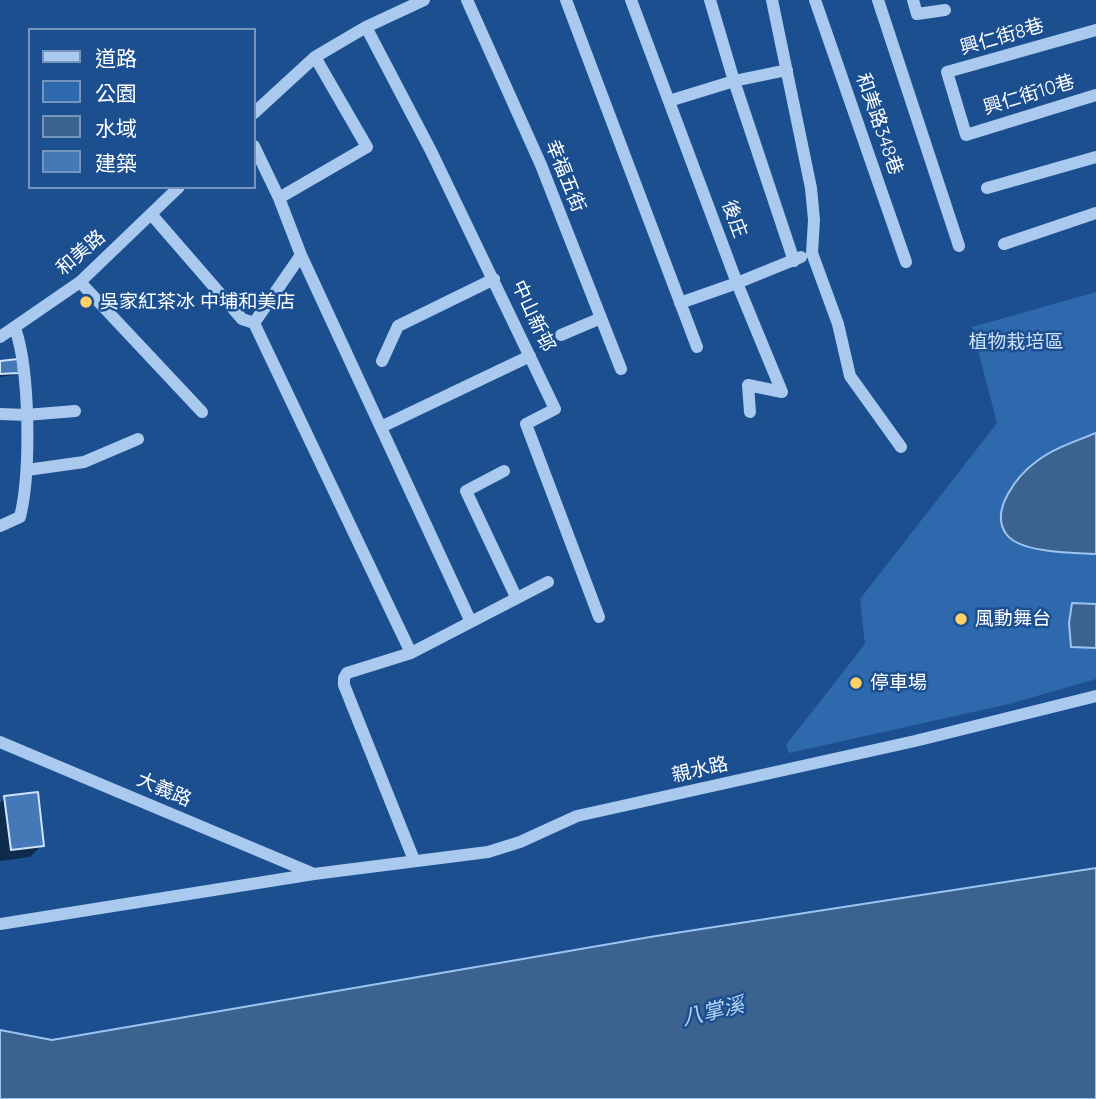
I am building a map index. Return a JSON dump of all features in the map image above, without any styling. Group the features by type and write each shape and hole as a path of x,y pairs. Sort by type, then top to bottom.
{"street":[{"path":"256,111 315,57 366,27 424,0"},
{"name":"幸福五街","path":"467,0 541,165 621,369"},
{"path":"566,0 696,347"},
{"name":"後庄","path":"631,0 737,283 782,392 748,386 750,412"},
{"path":"710,0 794,261"},
{"path":"772,0 811,188 814,220 812,253 838,324 850,376 901,447"},
{"name":"和美路348巷","path":"814,0 906,262"},
{"name":"和美路348巷","path":"878,0 959,246"},
{"path":"913,0 917,14 945,10"},
{"name":"中山新邨","path":"366,27 431,151 555,408 526,424 599,617"},
{"name":"興仁街8巷","path":"956,101 947,72 1096,30"},
{"path":"279,198 367,147 315,57"},
{"path":"669,101 734,81 786,71"},
{"name":"興仁街10巷","path":"956,101 966,135 1096,95"},
{"path":"256,150 279,198 301,255 470,620"},
{"path":"987,188 1096,157"},
{"name":"和美路","path":"0,337 80,282 176,189"},
{"path":"1004,244 1096,213"},
{"path":"151,214 242,319 254,323 411,653"},
{"path":"680,303 812,253"},
{"path":"254,323 301,255"},
{"path":"382,361 398,326 494,279"},
{"path":"80,282 202,412"},
{"path":"561,335 601,318"},
{"path":"0,526 20,517 27,470 22,348 15,328"},
{"path":"380,427 530,356"},
{"path":"0,414 75,411"},
{"path":"27,470 84,462 138,439"},
{"path":"504,471 466,491 516,597"},
{"path":"414,860 344,685 344,678 347,673 411,653 470,620 548,582"},
{"name":"親水路","path":"0,924 314,874 488,852 520,842 578,816 915,741 1096,696"},
{"name":"大義路","path":"0,742 314,874"}],"green space":[{"name":"植物栽培區","path":"1096,292 1096,679 1009,704 789,753 786,745 865,644 860,599 997,423 972,327"}],"water":[{"path":"1096,433 1096,554 1048,551 1014,541 1002,526 1001,515 1014,484 1029,467 1044,456"},
{"path":"1072,603 1096,604 1096,648 1071,647 1069,623"},
{"name":"八掌溪","path":"1096,868 1096,1099 0,1099 0,1030 52,1040 656,936"}],"building":[{"path":"18,359 19,373 0,374 0,361"},
{"path":"38,792 44,846 11,850 4,796"}],"place":[{"name":"吳家紅茶冰 中埔和美店","path":"86,302"},
{"name":"風動舞台","path":"961,619"},
{"name":"停車場","path":"856,683"}]}
